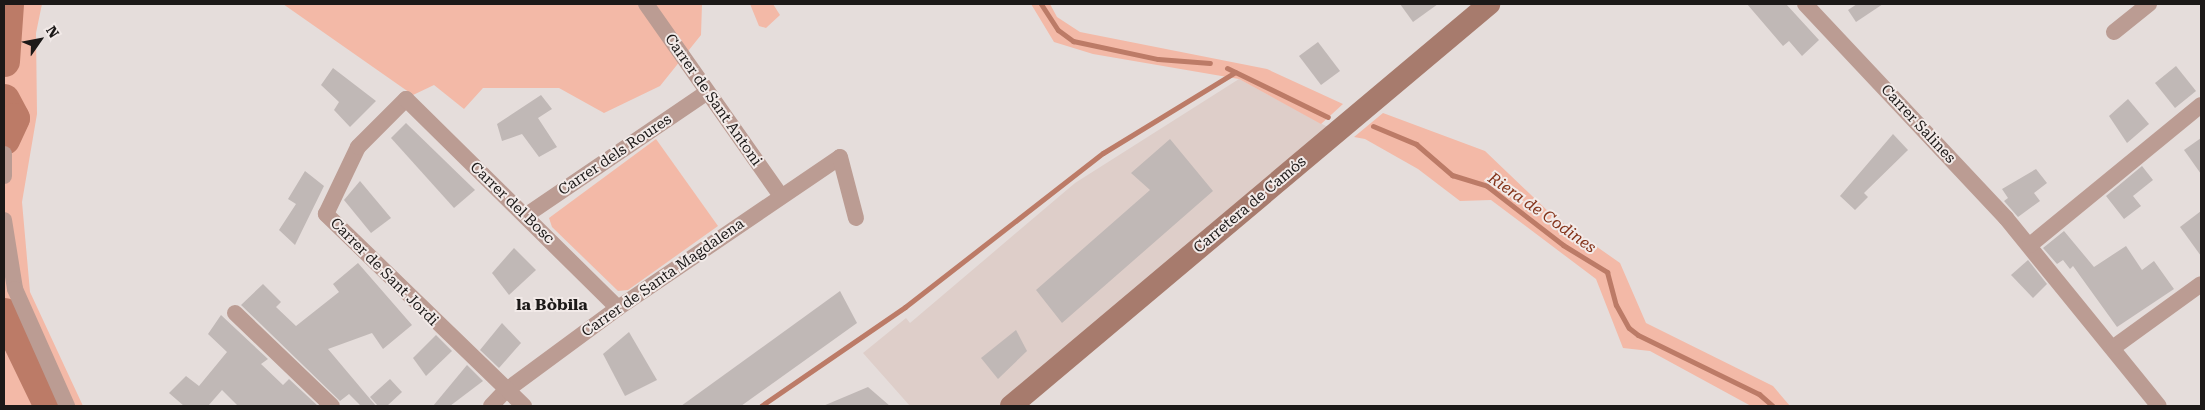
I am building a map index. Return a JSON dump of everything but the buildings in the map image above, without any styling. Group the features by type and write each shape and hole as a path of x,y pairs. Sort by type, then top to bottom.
{"street":[{"name":"Carrer de Sant Antoni","path":"646,4 706,93 781,196"},
{"name":"Carretera de Camós","path":"1011,406 1489,4"},
{"name":"Carrer Salines","path":"1805,4 2030,245 2114,347 2159,406"},
{"path":"2114,32 2149,4"},
{"name":"Carrer dels Roures","path":"525,216 706,93"},
{"name":"Carrer del Bosc","path":"406,99 618,308"},
{"name":"Carrer de Sant Jordi","path":"406,99 358,147 326,214 504,392 524,406"},
{"path":"2030,245 2201,105"},
{"path":"4,154 4,176"},
{"name":"Carrer de Santa Magdalena","path":"492,406 504,392 618,308 840,157 856,218"},
{"path":"4,220 14,289 67,406"},
{"path":"2114,347 2201,284"},
{"path":"235,313 332,406"}],"shaded area":[{"path":"4,4 42,4 36,33 37,114 22,202 30,292 83,406 4,406"},
{"path":"283,4 702,4 701,35 660,86 604,113 559,88 483,88 464,109 434,85 413,95"},
{"path":"750,4 773,4 780,15 766,28 759,26"},
{"path":"1031,4 1050,4 1057,17 1080,32 1267,69 1343,104 1321,124 1239,79 1093,54 1054,42"},
{"path":"1239,79 1337,132 1011,406 910,406 863,353 906,318 910,323 1075,183"},
{"path":"1383,113 1485,151 1553,216 1620,263 1646,323 1773,386 1790,406 1751,406 1650,351 1623,348 1596,279 1491,200 1460,201 1418,169 1365,139 1354,137"},
{"path":"656,139 718,226 628,290 618,291 552,227 549,218"}],"waterway":[{"path":"4,61 8,4"},
{"name":"Riera de Codines","path":"1041,4 1058,30 1073,41 1158,59 1210,63"},
{"name":"Riera de Codines","path":"1227,68 1328,117"},
{"path":"761,406 905,307 1103,153 1235,72"},
{"path":"4,99 14,118 4,139"},
{"name":"Riera de Codines","path":"1373,126 1416,144 1452,175 1487,186 1563,245 1607,272 1616,305 1629,328 1638,335 1759,394 1773,406"},
{"path":"4,313 49,406"}],"district":[{"name":"la Bòbila","path":"552,305"}]}
